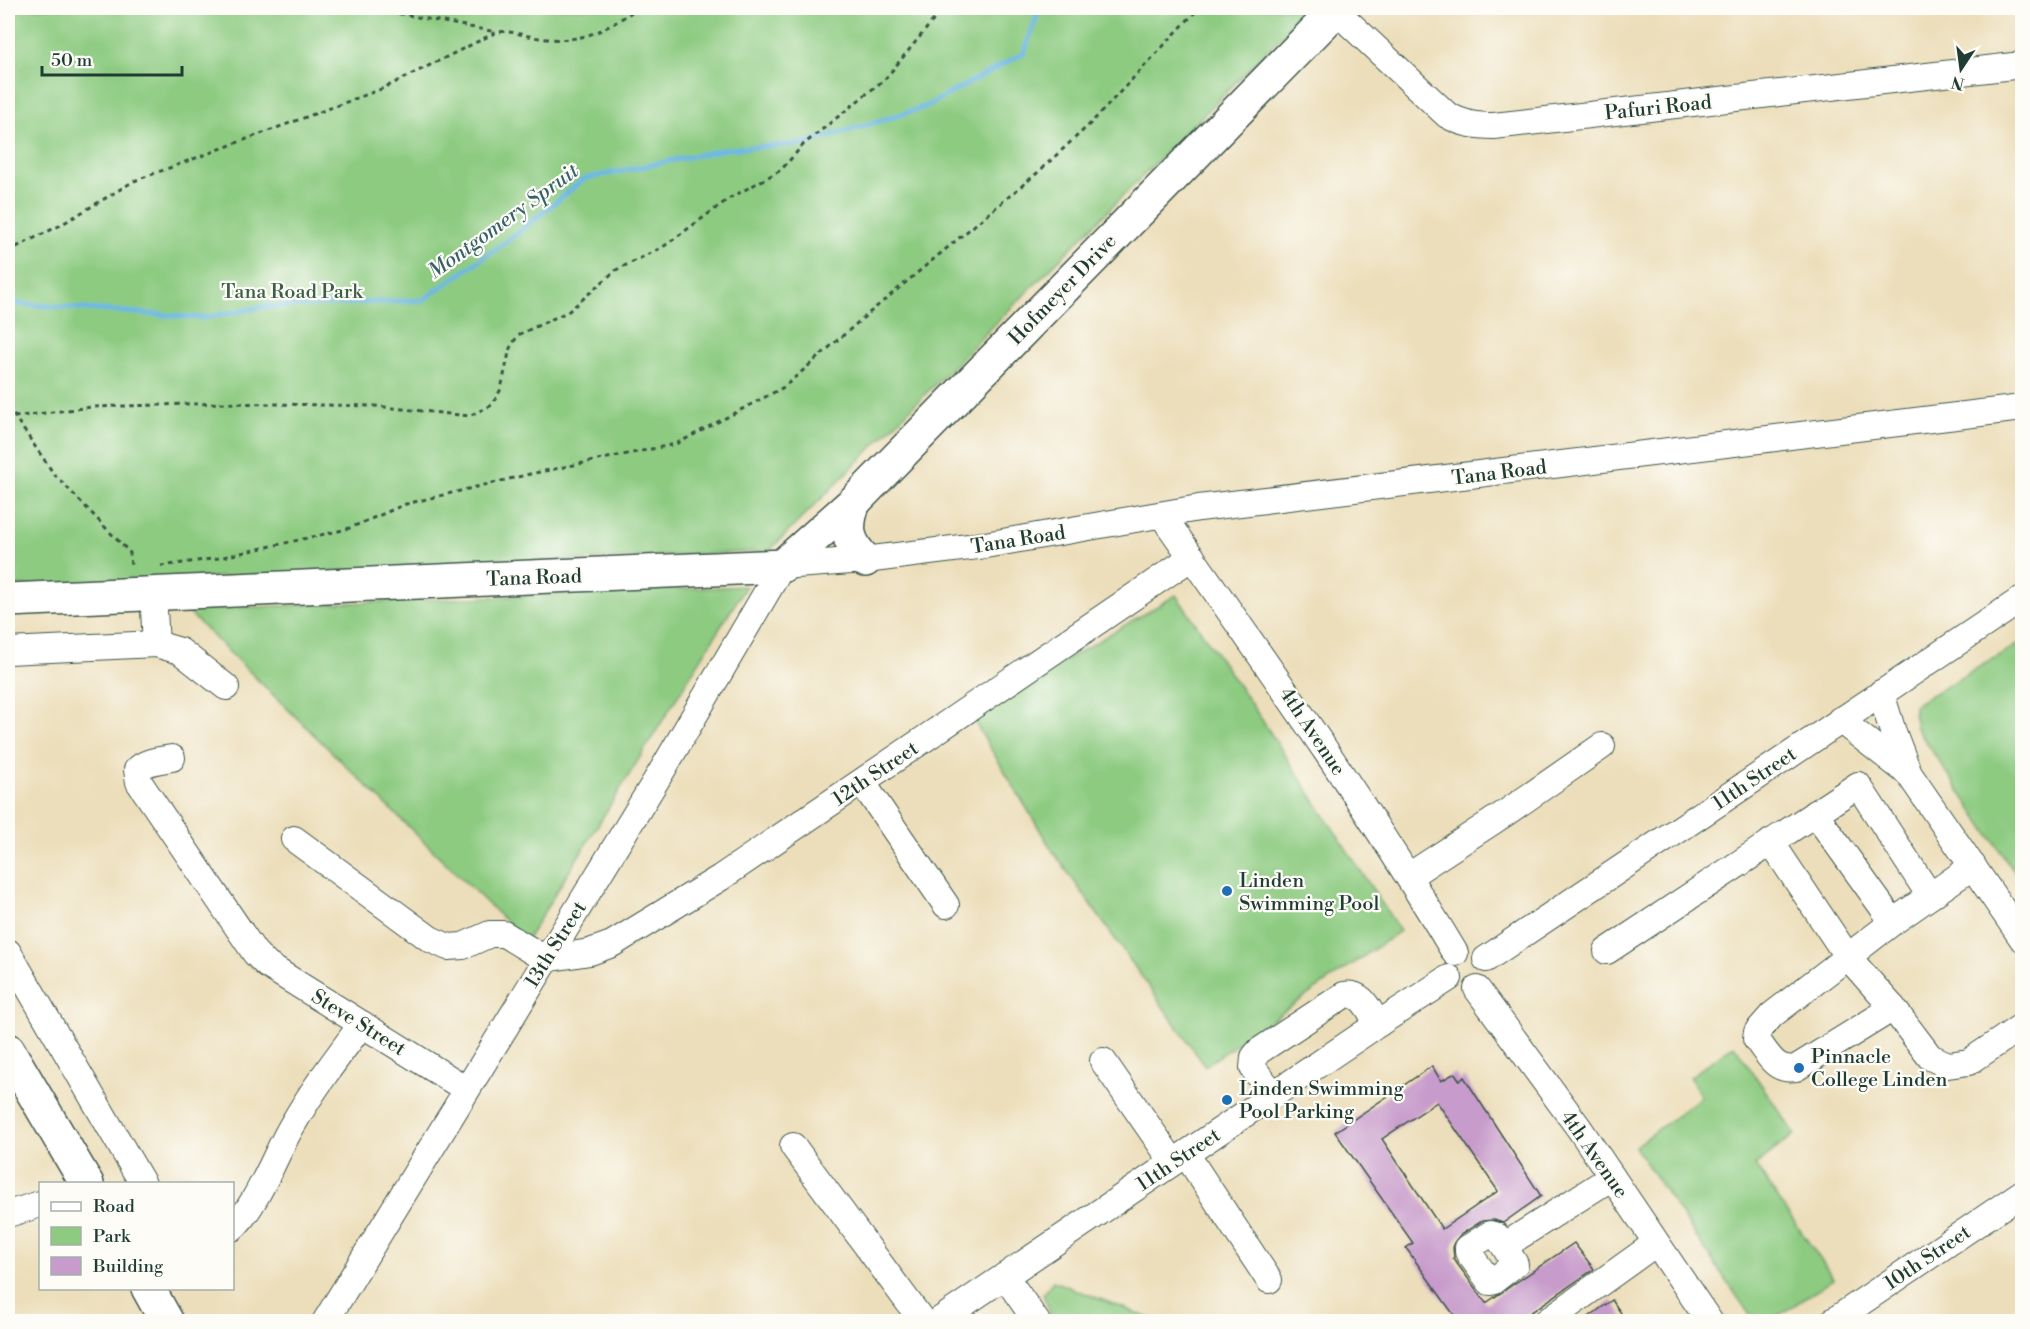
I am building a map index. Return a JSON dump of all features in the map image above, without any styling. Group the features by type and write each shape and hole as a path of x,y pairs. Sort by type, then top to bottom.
{"main road":[{"name":"Hofmeyer Drive","path":"782,566 854,502 1337,9"},
{"path":"854,502 849,516 849,534 855,551 865,560"},
{"name":"Tana Road","path":"8,600 138,577 782,566"},
{"path":"8,1050 86,1182"},
{"path":"149,1290 167,1322"}],"street":[{"name":"Pafuri Road","path":"1337,9 1447,115 1462,123 1476,126 2022,65"},
{"name":"Tana Road","path":"782,566 865,560 985,545 1211,507 2022,408"},
{"name":"4th Avenue","path":"1162,515 1279,679 1409,876 1455,953"},
{"name":"12th Street","path":"545,959 590,952 622,938 720,878 1192,557"},
{"name":"13th Street","path":"325,1322 663,769 782,566"},
{"path":"138,577 156,644"},
{"name":"11th Street","path":"1486,959 2022,599"},
{"path":"8,651 156,644 180,651 226,687"},
{"path":"1881,693 1909,774 2022,938"},
{"path":"1840,720 1909,774"},
{"path":"1409,876 1602,746"},
{"name":"Steve Street","path":"172,758 140,766 137,770 139,782 255,953 267,965 466,1089"},
{"path":"862,782 946,905"},
{"path":"1607,951 1858,785 1930,896"},
{"path":"1815,813 1893,922"},
{"path":"294,839 430,939 448,947 463,946 490,934 504,934 545,959"},
{"path":"1771,842 1847,956 1893,1008 1930,1057 1948,1065 1969,1062 2022,1026"},
{"path":"1893,1008 1796,1068 1787,1070 1777,1066 1756,1039 1757,1032 1772,1015 1847,956 1973,866"},
{"path":"1469,948 1482,954 1486,959 1489,966 1487,979 1477,988 1471,991 1458,988 1449,978 1447,964 1455,953 1469,948"},
{"path":"8,952 142,1182"},
{"name":"11th Street","path":"937,1322 1449,978"},
{"name":"4th Avenue","path":"1477,988 1612,1177 1710,1322"},
{"path":"1274,1095 1253,1068 1254,1057 1259,1051 1344,995 1352,993 1358,995 1378,1024"},
{"path":"234,1226 251,1205 294,1122 362,1024"},
{"path":"1103,1061 1180,1158 1269,1280"},
{"path":"794,1146 923,1322"},
{"path":"1504,1246 1612,1177"},
{"name":"10th Street","path":"1832,1322 2022,1192"},
{"path":"8,1214 39,1204"},
{"path":"1545,1322 1656,1243"},
{"path":"1005,1276 1037,1322"}],"path":[{"path":"345,8 391,12 498,32 506,31 538,38 566,40 588,37 638,8"},
{"path":"14,417 91,407 225,403 375,406 469,416 492,405 501,389 510,348 518,335 569,311 616,270 663,247 730,198 781,170 804,144 885,79 936,17 948,8"},
{"path":"8,407 54,474 130,553 138,577 347,529 406,504 530,474 676,444 784,387 1036,174 1083,131 1199,8"},
{"path":"8,252 59,226 135,180 384,88 498,32"}],"green space":[{"name":"Tana Road Park","path":"8,8 1310,8 769,551 8,587"},
{"path":"746,586 526,941 186,610"},
{"name":"Linden Swimming Pool","path":"1176,595 1260,717 1400,931 1205,1066 1052,850 971,716"},
{"path":"2022,642 2022,883 1915,726 1914,705"},
{"path":"1734,1045 1795,1134 1755,1165 1834,1279 1770,1321 1754,1321 1635,1147 1701,1097 1690,1077"},
{"path":"1053,1281 1157,1321 1053,1321 1043,1294"}],"building":[{"path":"1432,1066 1441,1081 1455,1073 1460,1081 1464,1077 1541,1196 1503,1223 1494,1220 1482,1221 1460,1235 1455,1241 1453,1258 1486,1303 1574,1243 1594,1269 1517,1322 1459,1322 1406,1248 1413,1243 1335,1132","holes":["1437,1102 1498,1191 1442,1229 1382,1139"]},
{"path":"1612,1300 1627,1322 1582,1322"}],"waterway":[{"name":"Montgomery Spruit","path":"8,303 203,318 262,307 423,300 510,239 584,179 726,149 804,144 925,107 1024,53 1040,8"}],"place":[{"name":"Linden Swimming Pool","path":"1227,891"},
{"name":"Pinnacle College Linden","path":"1799,1068"},
{"name":"Linden Swimming Pool Parking","path":"1227,1100"}]}
